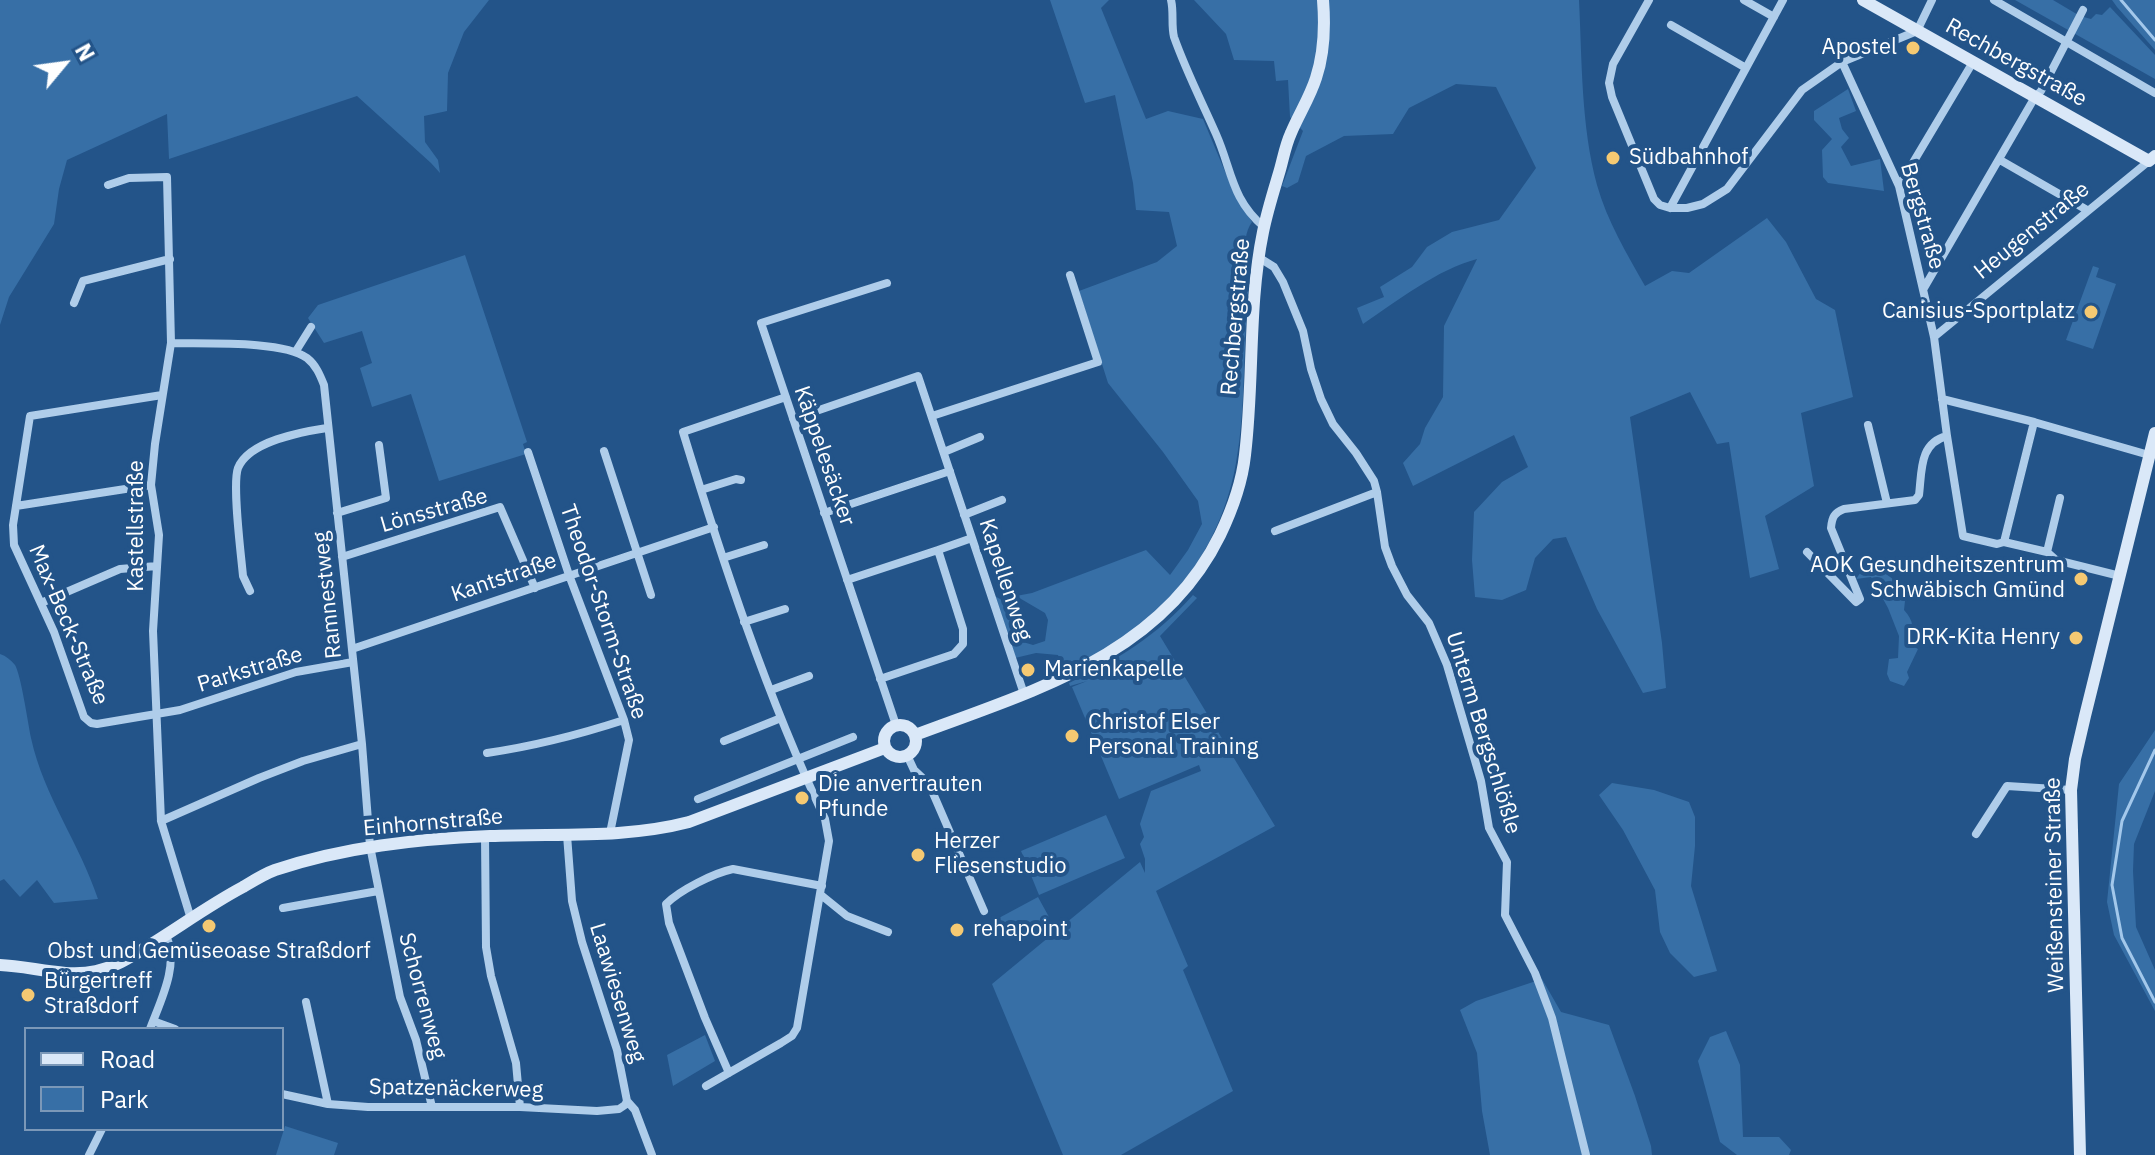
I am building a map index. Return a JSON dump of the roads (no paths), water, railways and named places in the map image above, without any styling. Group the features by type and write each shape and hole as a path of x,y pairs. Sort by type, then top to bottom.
{"main road":[{"name":"Rechbergstraße","path":"1024,694 1106,655 1161,615 1188,587 1204,564 1230,515 1241,481 1245,455 1258,257 1290,135 1317,75 1323,41 1323,0"},
{"name":"Rechbergstraße","path":"1863,0 2149,161"},
{"name":"Weißensteiner Straße","path":"2080,1155 2071,790 2085,716 2155,433"},
{"path":"915,735 1024,694"},
{"path":"896,725 905,725 915,735 915,747 907,755 898,757 885,748 886,732 896,725"},
{"name":"Einhornstraße","path":"0,965 93,972 118,964 166,936 216,901 271,871 313,858 370,846 485,836 661,829 689,822 885,748"}],"street":[{"path":"1171,0 1173,32 1217,137 1227,171 1240,200 1264,227"},
{"path":"1649,0 1613,64 1609,83 1654,199 1670,208 1703,204 1727,189 1802,90 1842,62 1917,31 1932,0"},
{"path":"1744,0 1774,17"},
{"path":"1670,208 1783,0"},
{"path":"1994,0 2155,93"},
{"path":"1924,288 2041,91 2083,10"},
{"path":"1671,25 1746,68"},
{"name":"Bergstraße","path":"1842,62 1899,186 1934,337 1963,536 1997,544 2004,542"},
{"path":"1899,186 1973,62"},
{"path":"2000,160 2087,210"},
{"name":"Heugenstraße","path":"1934,337 2149,161"},
{"name":"Kastellstraße","path":"108,185 129,178 167,177 171,343 151,485 159,535 153,631 161,821 191,919"},
{"name":"Unterm Bergschlößle","path":"1258,257 1279,274 1299,320 1321,399 1333,424 1374,481 1385,547 1392,566 1407,595 1429,623 1447,665 1481,781 1489,828 1507,862 1505,915 1535,973 1552,1018 1586,1155"},
{"path":"74,303 83,281 170,259"},
{"path":"932,416 1098,362 1070,275"},
{"name":"Käppelesäcker","path":"887,283 761,323 896,725"},
{"path":"171,343 258,346 296,351 311,327"},
{"name":"Ramnestweg","path":"296,351 307,358 320,374 324,385 370,846"},
{"path":"793,419 918,376 964,515"},
{"name":"Max-Beck-Straße","path":"157,713 97,724 84,717 54,632 14,545 13,525 30,416 162,395"},
{"path":"706,1086 792,1036 797,1028 829,834 744,622 683,432 786,397"},
{"path":"1942,399 2149,455"},
{"path":"2034,422 2004,542 2047,552 2056,560 2120,576"},
{"path":"1868,425 1887,503"},
{"path":"250,591 243,576 236,472 248,453 299,432 327,428"},
{"path":"1807,552 1856,602 1860,599 1831,528 1836,513 1844,509 1915,500 1919,495 1925,452 1936,439 1947,436"},
{"path":"944,452 980,437"},
{"path":"337,513 386,498 379,445"},
{"path":"604,451 651,595"},
{"name":"Theodor-Storm-Straße","path":"528,452 629,740 610,833"},
{"path":"824,513 950,471"},
{"path":"701,490 741,480"},
{"path":"16,506 151,485"},
{"path":"1275,531 1377,492"},
{"path":"2047,552 2060,498"},
{"name":"Kapellenweg","path":"1002,500 964,515 1024,694"},
{"name":"Lönsstraße","path":"342,557 500,507 535,588"},
{"name":"Kantstraße","path":"352,649 714,527"},
{"path":"847,580 972,538"},
{"path":"723,558 764,545"},
{"path":"880,679 954,654 963,644 963,629 938,550"},
{"path":"41,603 120,569 157,566"},
{"path":"744,622 785,609"},
{"name":"Parkstraße","path":"157,713 180,710 296,672 353,662"},
{"path":"771,690 809,676"},
{"path":"724,741 781,718"},
{"path":"487,753 531,747 624,720"},
{"path":"698,799 853,737"},
{"path":"161,821 303,761 362,744"},
{"path":"907,755 914,770 929,784 984,911"},
{"path":"1976,834 2007,786 2071,790"},
{"name":"Laawiesenweg","path":"567,835 572,901 589,970 617,1050 627,1101 635,1110 652,1155"},
{"path":"485,836 486,947 491,976 516,1063 520,1107"},
{"name":"Schorrenweg","path":"370,846 400,997 416,1040 432,1107"},
{"path":"729,1073 669,923 666,904 673,896 733,869 821,890 847,916 888,932"},
{"path":"283,908 378,891"},
{"path":"151,1025 171,959 166,936"},
{"path":"306,1002 328,1104"},
{"name":"Spatzenäckerweg","path":"284,1094 328,1104 368,1107 520,1107 597,1111 619,1109 627,1101"},
{"path":"89,1155 101,1131"}],"waterway":[{"path":"2121,0 2155,40"},
{"path":"2155,750 2122,821 2112,885 2122,938 2155,1002"}],"place":[{"name":"Apostel","path":"1913,48"},
{"name":"Südbahnhof","path":"1613,158"},
{"name":"Canisius-Sportplatz","path":"2091,312"},
{"name":"AOK Gesundheitszentrum Schwäbisch Gmünd","path":"2081,579"},
{"name":"DRK-Kita Henry","path":"2076,638"},
{"name":"Marienkapelle","path":"1028,670"},
{"name":"Christof Elser Personal Training","path":"1072,736"},
{"name":"Die anvertrauten Pfunde","path":"802,798"},
{"name":"Herzer Fliesenstudio","path":"918,855"},
{"name":"Obst und Gemüseoase Straßdorf","path":"209,926"},
{"name":"rehapoint","path":"957,930"},
{"name":"Bürgertreff Straßdorf","path":"28,995"}]}
